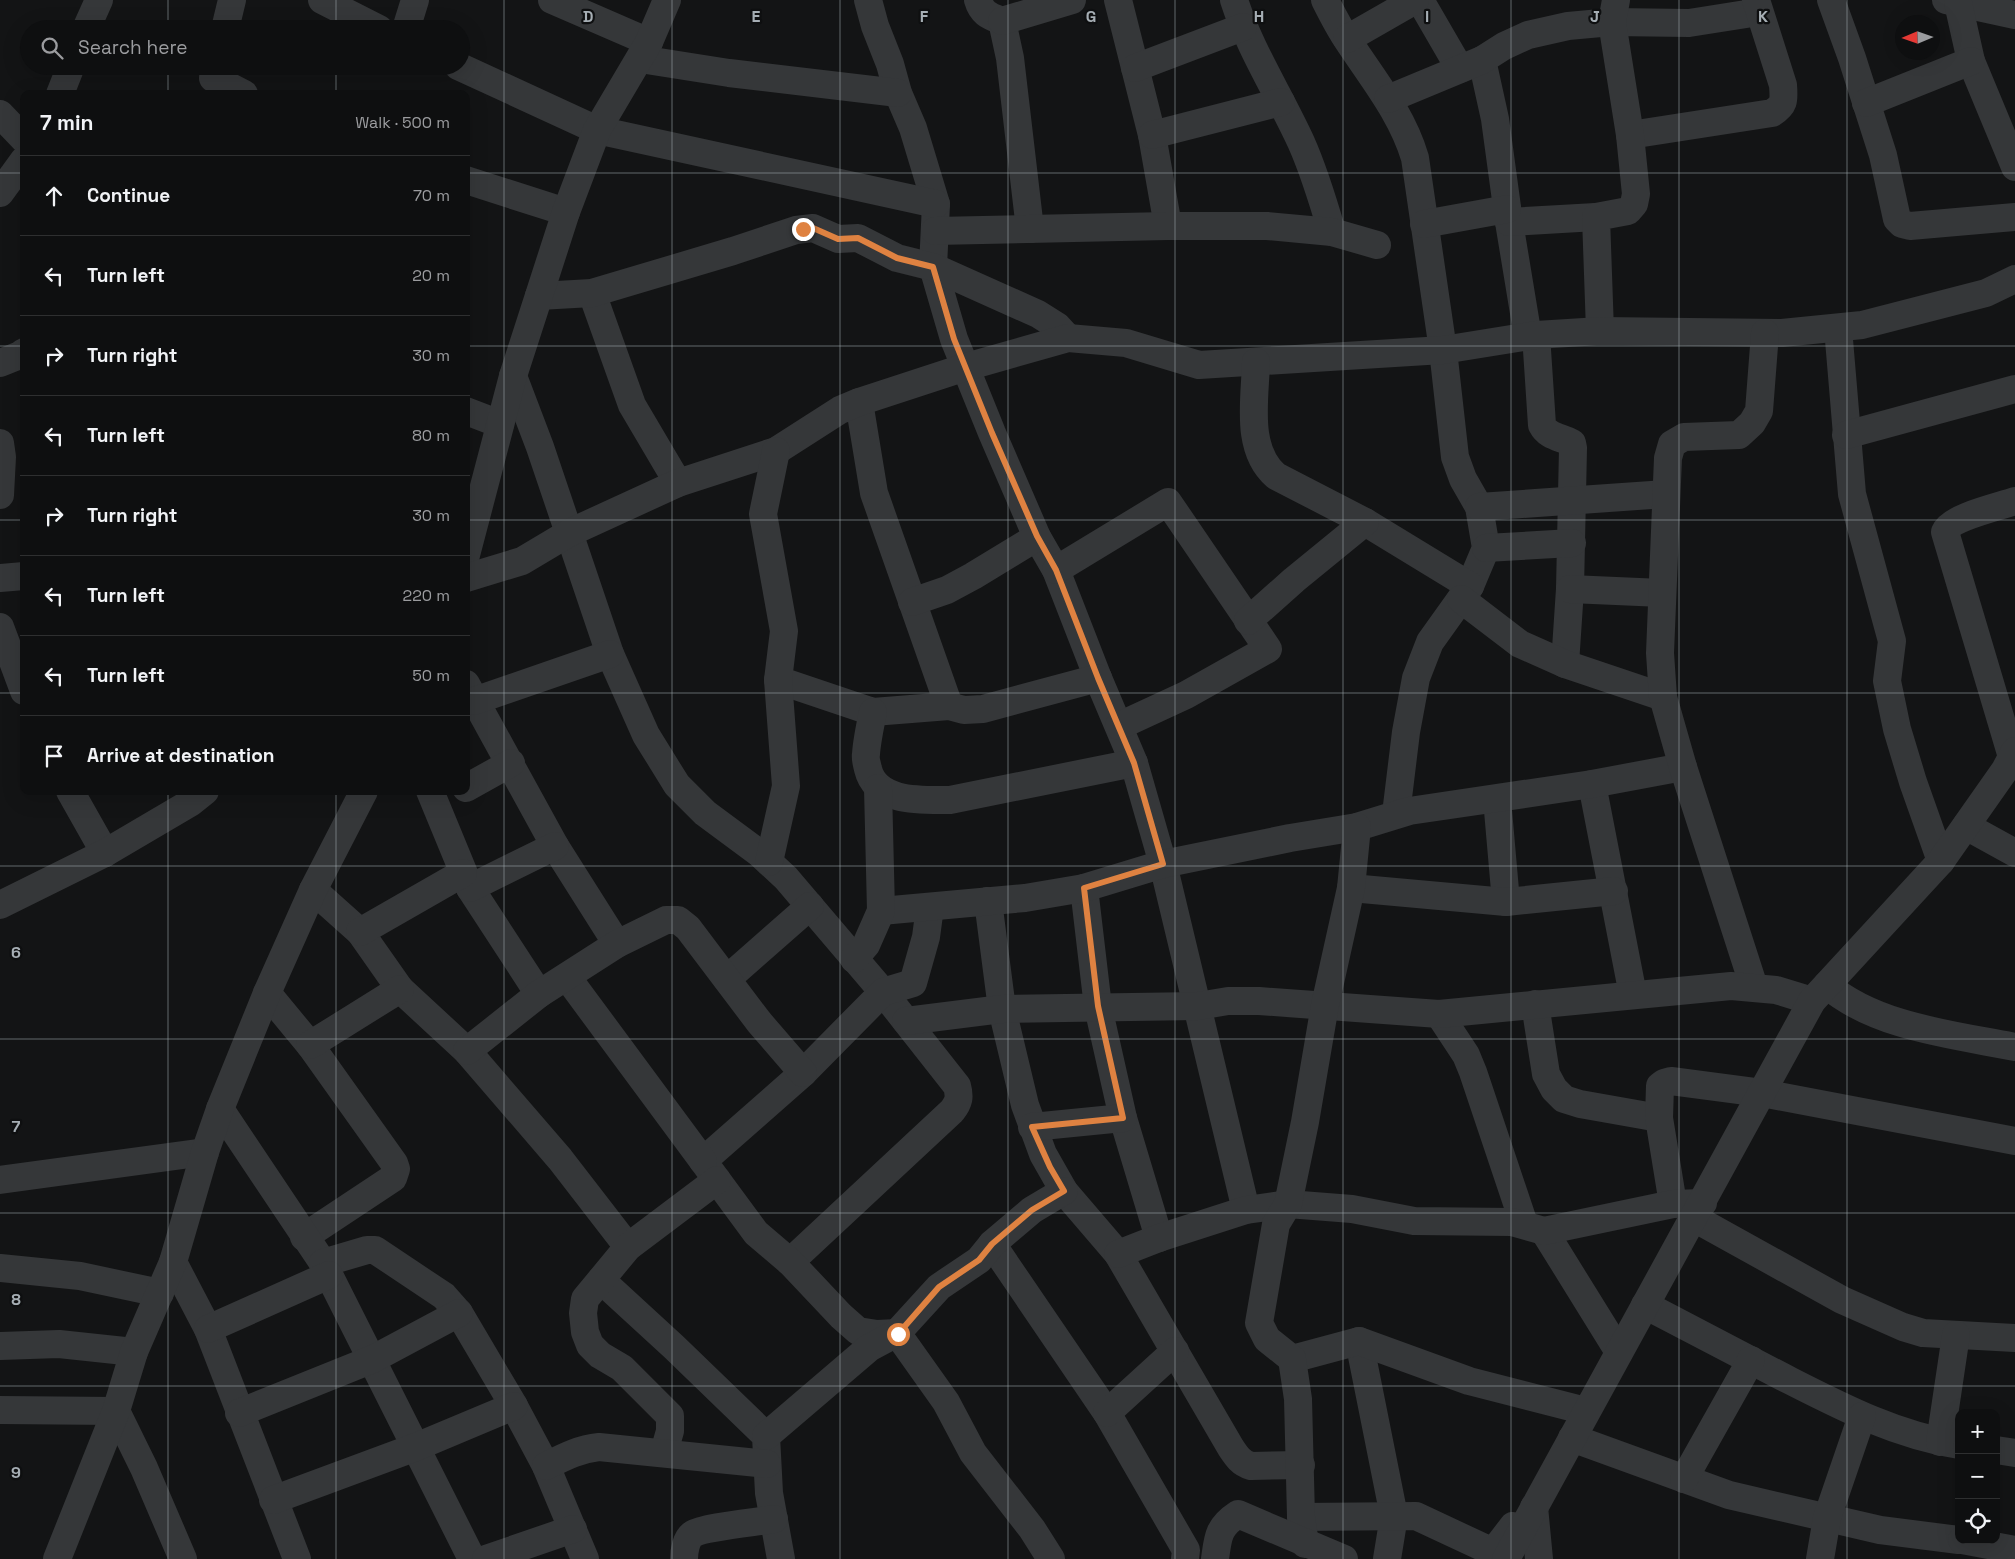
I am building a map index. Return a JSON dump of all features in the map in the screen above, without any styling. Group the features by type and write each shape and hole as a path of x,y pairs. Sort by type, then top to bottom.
{"street":[{"path":"90,20 99,0"},
{"path":"227,20 232,0"},
{"path":"322,0 361,20"},
{"path":"409,20 415,0"},
{"path":"552,0 644,50 729,73 898,93"},
{"path":"470,539 513,376 566,212 597,130 644,50 666,0 674,0"},
{"path":"868,0 898,93 913,128 936,204 933,267 954,339 1037,536 1056,570 1098,678 1134,763 1163,864 1246,1210"},
{"path":"978,0 986,14 1002,21 1072,0"},
{"path":"1118,0 1152,135 1168,226"},
{"path":"1234,0 1243,27 1281,102 1315,176 1332,232"},
{"path":"1325,0 1347,39 1388,99 1409,137 1413,151 1443,350 1455,457 1463,479 1479,506 1486,548 1466,593 1430,642 1416,678 1406,732 1396,814"},
{"path":"1347,39 1415,0"},
{"path":"1420,0 1471,64 1495,119 1508,216 1532,336 1542,425 1545,431 1551,435 1572,442 1572,543 1564,664"},
{"path":"1831,0 1883,155 1897,220 1902,224 1910,226 2015,217"},
{"path":"1952,1 2015,16"},
{"path":"1952,1 1971,61 2015,167"},
{"path":"1388,99 1471,64 1528,35 1568,26 1614,11 1688,22 1758,6 1783,85 1784,100 1780,108 1772,113 1630,135"},
{"path":"1424,224 1508,216 1596,217 1628,211 1634,204 1636,194 1614,11"},
{"path":"1002,21 1010,58 1030,229"},
{"path":"1135,68 1243,27"},
{"path":"1866,103 1971,61"},
{"path":"470,72 597,130 936,204"},
{"path":"62,90 67,75"},
{"path":"211,79 235,90"},
{"path":"1152,135 1281,102"},
{"path":"0,114 20,135"},
{"path":"0,193 20,166"},
{"path":"470,181 566,212"},
{"path":"1596,217 1600,331"},
{"path":"935,231 1267,226 1332,232 1377,245"},
{"path":"538,296 592,293 796,230 813,228 838,239 858,238 897,258 933,267 1038,314 1057,326 1068,338"},
{"path":"470,577 522,561 569,534 678,483 776,451 840,410 859,402 966,367 1068,338 1126,343 1199,365 1443,350 1532,336 1600,331 1782,333 1862,326 1986,293 2015,279"},
{"path":"592,293 632,405 678,483"},
{"path":"1838,328 1852,494 1892,641 1887,681 1897,730 1941,861"},
{"path":"1754,987 1662,697 1660,653 1668,458 1672,444 1684,437 1739,435 1752,423 1759,411 1765,333"},
{"path":"0,363 20,356"},
{"path":"1256,362 1255,432 1259,452 1266,467 1276,476 1365,522 1466,593 1520,644 1564,664 1662,697"},
{"path":"513,376 610,654 646,735 677,785 705,813 769,862 810,906 883,992 957,1086 960,1096 958,1103 952,1111 790,1262"},
{"path":"1846,435 2015,389"},
{"path":"859,402 874,493 949,706"},
{"path":"470,413 500,424"},
{"path":"0,444 2,457 0,495"},
{"path":"769,862 786,786 778,680 784,631 762,514 776,451"},
{"path":"1479,506 1666,494"},
{"path":"1506,1559 1645,1305 1690,1208 1762,1093 1819,993 1941,861 2005,770 2014,754 1945,532 1948,526 1958,520 2015,501"},
{"path":"1056,570 1168,502 1268,649 1186,695 1119,726"},
{"path":"1248,621 1294,580 1365,522"},
{"path":"912,602 956,585 1037,536"},
{"path":"1486,548 1572,543"},
{"path":"0,578 20,576"},
{"path":"1570,589 1662,592"},
{"path":"0,627 20,680"},
{"path":"610,654 470,692 555,846 617,944"},
{"path":"778,680 872,712 949,706 964,710 983,709 1098,678"},
{"path":"872,712 866,756 870,778 878,788 896,796 920,800 950,800 1134,763"},
{"path":"470,786 510,763"},
{"path":"881,911 1025,898 1084,888 1163,864 1290,838 1357,827 1380,822 1396,814 1592,784 1683,767"},
{"path":"1592,784 1633,995"},
{"path":"854,959 866,945 881,911 878,788"},
{"path":"72,795 105,853"},
{"path":"1,901 105,853 193,795"},
{"path":"58,1559 116,1411 134,1352 173,1262 205,1152 220,1109 267,993 313,890 362,795"},
{"path":"433,798 466,880 539,994"},
{"path":"1497,799 1506,902"},
{"path":"1966,826 2015,853"},
{"path":"1305,1544 1301,1516 1298,1399 1292,1359 1267,1339 1259,1323 1276,1224 1288,1204 1325,1005 1351,888 1357,827"},
{"path":"360,932 466,880 555,846"},
{"path":"1084,888 1098,1006 1123,1118 1159,1238"},
{"path":"1351,888 1506,902 1614,891"},
{"path":"313,890 360,932 400,989 467,1051 560,1159 628,1247"},
{"path":"988,902 1002,1009 1025,1105 1032,1127 1050,1167 1064,1191 1118,1254 1231,1448 1240,1460 1244,1464 1251,1466 1301,1466"},
{"path":"727,979 810,906"},
{"path":"664,1452 670,1431 670,1416 622,1368 600,1355 590,1344 585,1332 583,1313 585,1299 628,1247 710,1170 883,992 913,983 926,937 930,907"},
{"path":"467,1051 539,994 617,944 666,920 678,920 688,928 759,1022 803,1073"},
{"path":"567,977 756,1233 790,1262 841,1316 858,1331 877,1334 898,1334"},
{"path":"906,1021 1002,1009 1098,1006 1198,1006 1236,1001 1325,1005 1439,1014 1731,986 1819,993 1840,997 1859,1007 1898,1022 2015,1047"},
{"path":"310,1045 400,989"},
{"path":"267,993 310,1045 394,1163 396,1169 393,1178 304,1236"},
{"path":"1535,1004 1546,1074 1554,1089 1564,1099 1580,1104 1659,1118"},
{"path":"1439,1014 1466,1055 1534,1228 1619,1352"},
{"path":"1690,1208 1659,1118 1660,1086 1671,1080 1762,1093 2015,1141"},
{"path":"220,1109 327,1269 472,1559"},
{"path":"1032,1127 1123,1118"},
{"path":"0,1180 205,1152"},
{"path":"766,1436 869,1348 898,1334 939,1287 979,1260 992,1244 1032,1210 1064,1191"},
{"path":"1118,1254 1159,1238 1246,1210 1288,1204 1352,1209 1414,1221 1497,1220 1534,1228 1690,1208 1842,1300 1903,1328 1923,1333 2015,1338"},
{"path":"992,1244 1107,1413 1186,1550 1185,1559"},
{"path":"208,1330 327,1269 367,1250 374,1250 444,1296 460,1313 514,1406 546,1466 585,1559"},
{"path":"173,1262 208,1330 297,1559"},
{"path":"0,1268 80,1276 160,1293"},
{"path":"601,1280 766,1436 769,1493 781,1559"},
{"path":"1645,1305 1862,1416 1885,1426 1949,1443 1956,1335"},
{"path":"239,1413 373,1359 460,1313"},
{"path":"898,1334 946,1402 973,1453 1032,1528 1051,1559"},
{"path":"1292,1359 1359,1341 1469,1381 1586,1411"},
{"path":"1359,1341 1394,1516 1387,1559"},
{"path":"0,1346 59,1344 134,1352"},
{"path":"1107,1413 1174,1351"},
{"path":"1684,1479 1751,1360"},
{"path":"273,1500 416,1447 514,1406"},
{"path":"0,1410 116,1411"},
{"path":"116,1411 144,1468 183,1559"},
{"path":"1820,1559 1827,1518 1862,1416"},
{"path":"1572,1438 1729,1495 1880,1530 1955,1539"},
{"path":"546,1466 584,1448 599,1447 664,1452 767,1464"},
{"path":"2000,1451 2015,1453"},
{"path":"1301,1516 1416,1516 1493,1552 1553,1472"},
{"path":"1534,1507 1539,1559"},
{"path":"1215,1559 1218,1535 1225,1522 1238,1514 1344,1559"},
{"path":"684,1559 688,1538 693,1534 705,1530 774,1519"},
{"path":"486,1559 573,1529"},
{"path":"1983,1544 2015,1550"}],"route":[{"path":"803,229 813,228 838,239 858,238 897,258 933,267 954,339 992,433 1037,536 1056,570 1098,678 1134,763 1163,864 1084,888 1098,1006 1123,1118 1032,1127 1043,1154 1064,1191 1032,1210 992,1244 979,1260 939,1287 898,1334"}]}
